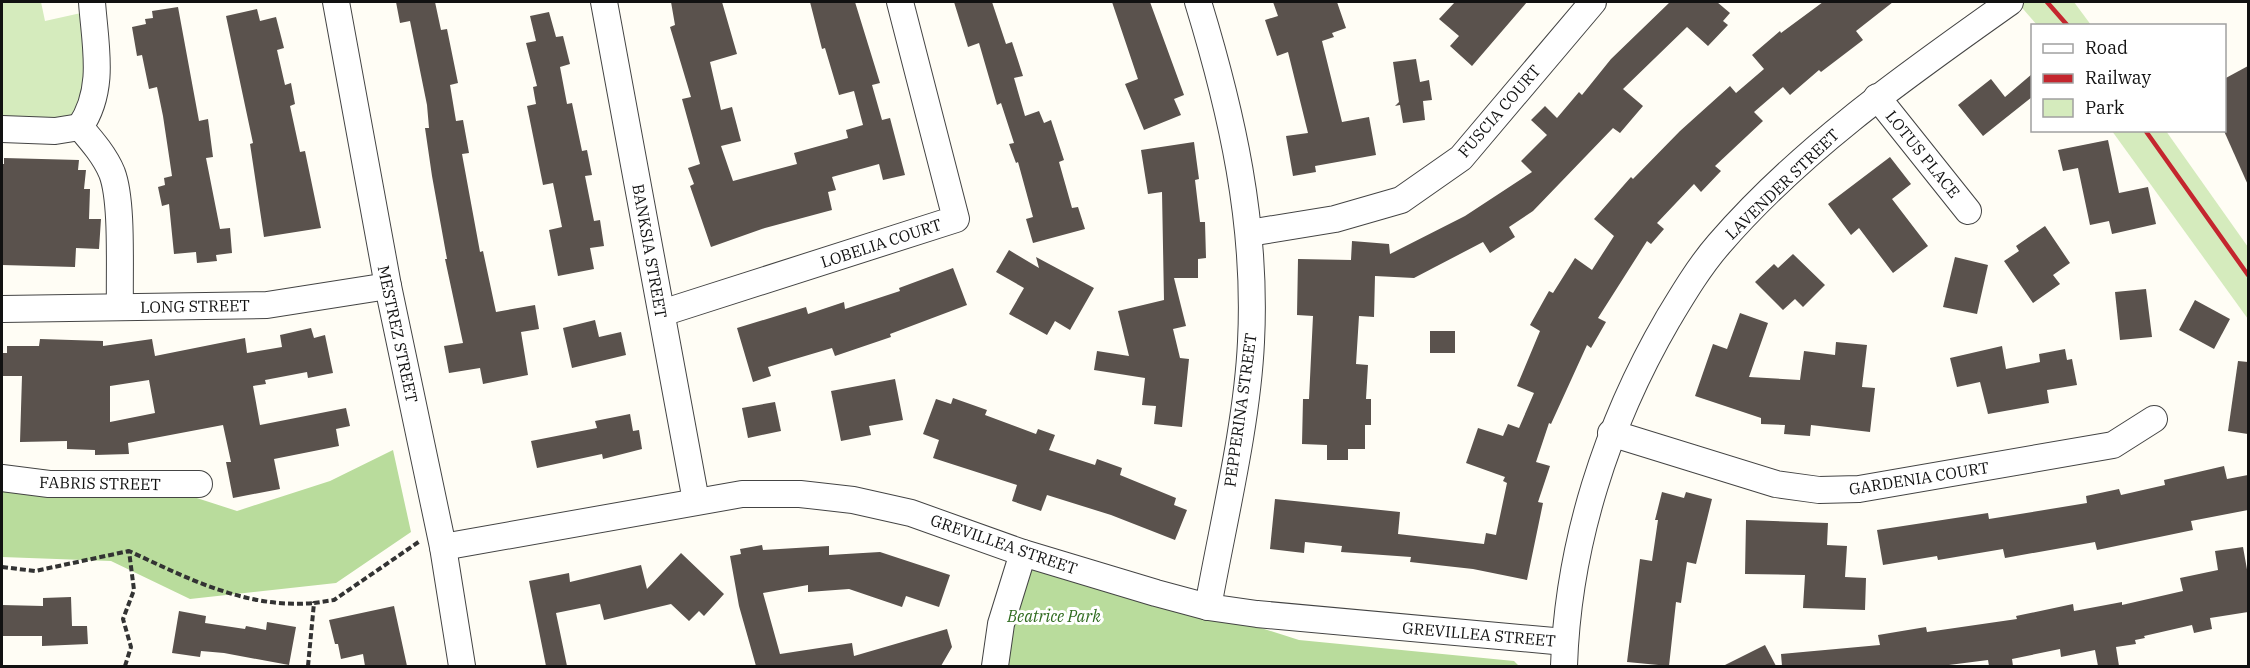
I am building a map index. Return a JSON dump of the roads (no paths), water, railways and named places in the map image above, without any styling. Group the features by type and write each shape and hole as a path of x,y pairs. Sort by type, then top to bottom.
{"street":[{"path":"2,129 55,131 80,127 90,113 98,79 92,2"},
{"name":"MESTREZ STREET","path":"336,2 388,286 443,547 462,666"},
{"name":"BANKSIA STREET","path":"604,2 696,501"},
{"name":"LOBELIA COURT","path":"662,313 956,219 900,2"},
{"name":"PEPPERINA STREET","path":"1198,2 1234,132 1249,233 1251,344 1241,421 1208,607"},
{"name":"FUSCIA COURT","path":"1249,233 1335,219 1401,200 1461,158 1593,2"},
{"name":"LAVENDER STREET","path":"1565,654 1568,610 1589,508 1611,433 1643,363 1681,297 1717,246 1800,161 1877,97 2010,2"},
{"name":"LOTUS PLACE","path":"1877,97 1968,212"},
{"path":"80,127 101,153 114,184 120,306"},
{"name":"LONG STREET","path":"2,309 267,305 388,286"},
{"name":"GARDENIA COURT","path":"1611,433 1776,484 1819,490 1859,489 2113,445 2154,419"},
{"name":"FABRIS STREET","path":"2,477 49,484 199,484"},
{"name":"GREVILLEA STREET","path":"443,547 742,494 800,494 853,500 911,513 1023,553 1208,607 1565,654"},
{"path":"995,666 1001,624 1023,553"}],"railway":[{"path":"2047,2 2066,24"},
{"path":"2146,132 2248,275"}],"park label":[{"name":"Beatrice Park","path":"1054,616"}]}
